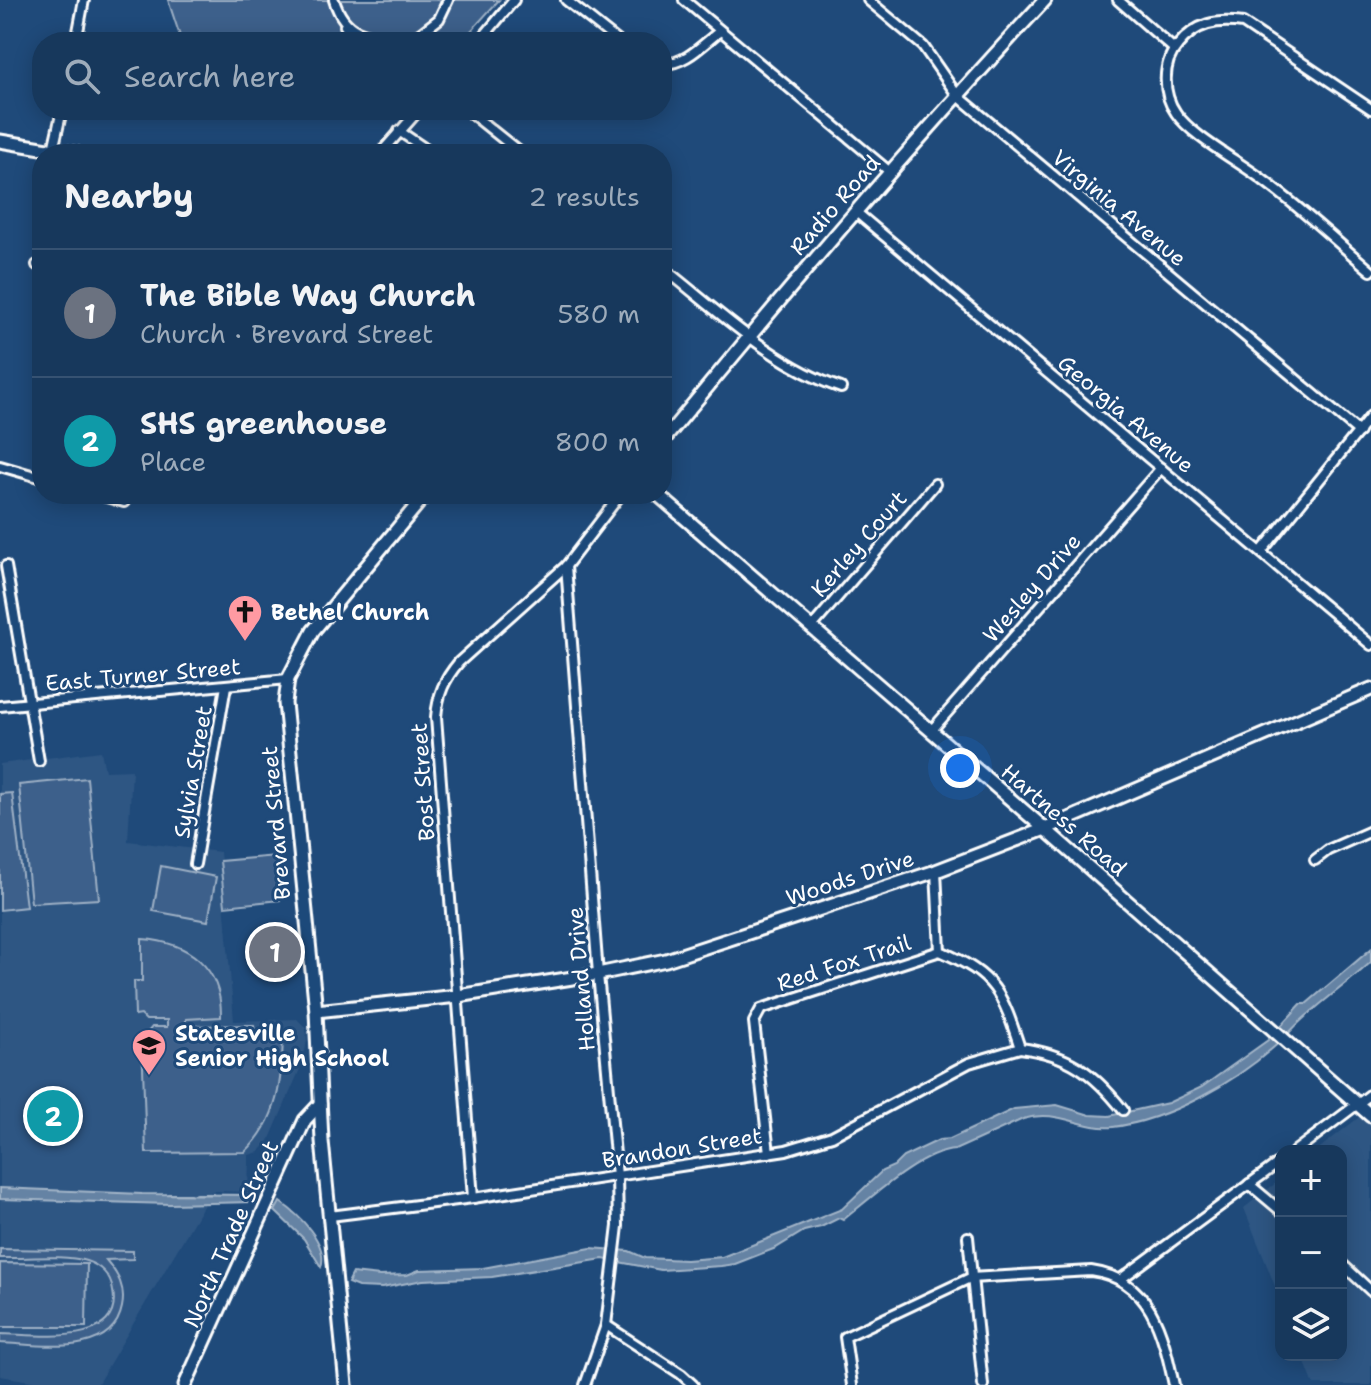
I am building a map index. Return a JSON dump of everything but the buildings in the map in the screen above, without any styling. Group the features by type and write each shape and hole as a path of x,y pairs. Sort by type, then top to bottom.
{"street":[{"path":"78,32 84,0"},
{"path":"334,0 349,32"},
{"path":"422,32 439,19 448,0"},
{"path":"487,32 514,0"},
{"path":"566,0 606,32"},
{"path":"684,0 890,172"},
{"name":"Virginia Avenue","path":"868,0 923,46 957,95 1359,432"},
{"name":"Radio Road","path":"672,430 890,172 1045,0"},
{"path":"1118,0 1174,49"},
{"path":"339,16 359,32"},
{"path":"1371,109 1243,23 1224,20 1204,24 1187,34 1174,49 1167,65 1165,82 1168,99 1189,128 1265,181 1371,271"},
{"path":"672,64 686,58 720,31"},
{"path":"54,144 60,120"},
{"path":"388,144 407,120"},
{"path":"480,120 510,144"},
{"path":"399,131 418,144"},
{"path":"0,141 32,146"},
{"name":"Georgia Avenue","path":"856,212 1371,645"},
{"path":"672,275 749,336 820,380 841,388"},
{"path":"1261,552 1371,416"},
{"path":"0,466 32,475"},
{"name":"Wesley Drive","path":"931,731 1161,468"},
{"name":"Kerley Court","path":"811,628 935,484"},
{"name":"Brevard Street","path":"346,1385 320,1104 316,1011 285,703 288,679 313,631 418,504"},
{"name":"Bost Street","path":"473,1198 436,717 438,697 446,678 459,662 566,566 613,504"},
{"name":"Hartness Road","path":"668,504 1371,1116"},
{"path":"6,566 39,761"},
{"name":"Holland Drive","path":"566,566 617,1176 616,1247 606,1325 585,1385"},
{"name":"East Turner Street","path":"0,706 288,679"},
{"name":"Sylvia Street","path":"195,864 226,686"},
{"name":"Woods Drive","path":"316,1011 458,996 666,960 936,871 1045,829 1371,689"},
{"path":"1315,860 1328,850 1371,831"},
{"path":"936,871 940,951 984,974 1006,1004 1020,1048 1047,1052 1073,1062 1095,1078 1123,1110"},
{"name":"Red Fox Trail","path":"769,1153 754,1022 756,1014 761,1009 940,951"},
{"name":"Brandon Street","path":"330,1216 473,1198 803,1146 832,1136 969,1063 1020,1048"},
{"path":"1303,1145 1371,1094"},
{"name":"North Trade Street","path":"185,1385 305,1120 320,1104"},
{"path":"1121,1279 1275,1165"},
{"path":"1249,1184 1275,1206"},
{"path":"968,1237 983,1385"},
{"path":"1347,1269 1371,1291"},
{"path":"852,1385 845,1337 970,1278 1091,1271 1121,1279 1141,1297 1156,1320 1174,1385"},
{"path":"606,1325 693,1385"}],"shaded area":[{"path":"168,0 499,0 470,32 179,32"},
{"name":"Statesville Senior High School","path":"101,751 105,771 132,770 128,841 220,852 234,1021 297,1019 306,1028 307,1040 303,1062 269,1141 259,1152 249,1155 248,1192 212,1191 97,1385 55,1385 0,1376 0,764"},
{"path":"87,778 99,899 31,903 19,785"},
{"path":"12,793 26,907 0,910 0,794"},
{"path":"276,856 280,900 225,906 220,861"},
{"path":"161,866 216,877 208,921 153,911"},
{"path":"142,939 174,945 188,952 200,960 216,984 221,1017 186,1019 186,1026 254,1025 255,1036 283,1035 280,1083 272,1113 245,1152 146,1153 142,1039 152,1027 167,1027 167,1020 146,1020 141,1015 135,1016 134,981 142,981"},
{"path":"1371,949 1371,962 1274,1047 1239,1074 1199,1098 1156,1117 1113,1127 1047,1116 1023,1119 912,1167 843,1220 839,1218 804,1231 776,1248 735,1264 661,1270 603,1259 492,1277 423,1280 382,1288 358,1287 348,1283 353,1273 407,1275 419,1270 483,1268 591,1248 629,1251 645,1258 686,1260 722,1257 842,1209 882,1171 894,1166 903,1157 1014,1109 1057,1105 1090,1115 1109,1116 1168,1103 1202,1087 1268,1040 1301,1004 1306,1004"},
{"path":"1371,1108 1371,1385 1314,1385 1304,1361 1347,1361 1347,1145 1324,1145"},
{"path":"1275,1184 1275,1286 1244,1208"},
{"path":"0,1188 257,1195 254,1202 170,1204 0,1199"},
{"path":"280,1202 303,1222 316,1239 322,1258 321,1267 304,1239 275,1211"},
{"path":"0,1249 133,1251 133,1259 106,1260 117,1276 123,1294 115,1324 104,1335 72,1345 0,1343 0,1334 54,1336 91,1330 105,1322 113,1310 113,1291 107,1276 91,1263 66,1258 0,1258"},
{"path":"0,1263 87,1264 86,1327 0,1327"}],"waterway":[{"path":"168,1194 190,1194"},
{"path":"196,1194 213,1194"}],"place":[{"name":"Bethel Church","path":"245,643"},
{"name":"The Bible Way Church","path":"275,952"},
{"name":"Statesville Senior High School","path":"149,1077"},
{"name":"SHS greenhouse","path":"53,1116"}]}
